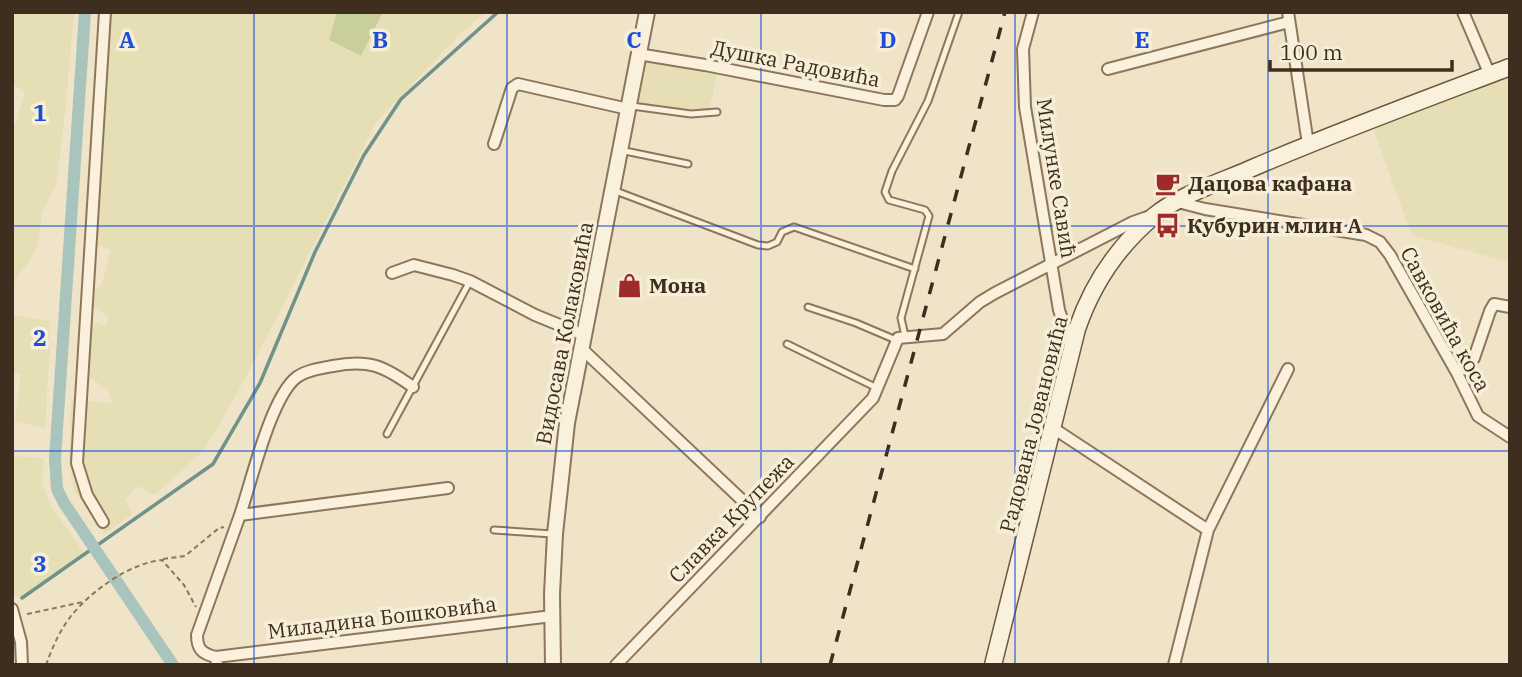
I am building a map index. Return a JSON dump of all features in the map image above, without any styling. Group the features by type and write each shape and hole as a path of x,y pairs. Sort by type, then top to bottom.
{"main road":[{"name":"Радована Јовановића","path":"993,665 1072,348 1099,278 1125,245 1156,215 1178,202 1389,111 1510,68"}],"street":[{"path":"103,522 87,495 77,463 105,12"},
{"name":"Видосава Колаковића","path":"553,665 555,534 567,423 647,12"},
{"name":"Душка Радовића","path":"638,54 895,100 928,12"},
{"name":"Милунке Савић","path":"1033,12 1023,49 1025,107 1059,310 1072,348"},
{"path":"1463,12 1490,75"},
{"path":"1108,69 1289,17 1308,144"},
{"path":"494,144 512,88 518,84 628,107"},
{"name":"Савковића коса","path":"1178,202 1205,209 1366,235 1380,242 1405,280 1478,416 1510,437"},
{"path":"875,393 900,338 936,337 943,334 980,302 1133,222 1156,215"},
{"path":"392,273 414,265 470,281 582,341 760,517"},
{"path":"1457,373 1474,358 1489,311 1494,304 1510,307"},
{"path":"216,661 200,650 197,635 239,520 270,423 285,390 297,377 311,371 366,362 391,371 413,387"},
{"path":"1174,665 1208,530 1288,369"},
{"name":"Славка Крупежа","path":"616,665 760,517 875,393"},
{"path":"1053,428 1208,530"},
{"path":"239,520 449,488"},
{"path":"12,609 21,642 22,665"},
{"name":"Миладина Бошковића","path":"216,661 552,615"}],"lane":[{"path":"807,307 900,338 901,318 929,216 925,210 889,200 885,192 892,171 928,102 959,12"},
{"path":"628,107 691,114 717,112"},
{"path":"620,150 688,164"},
{"path":"612,190 758,245 777,243 782,232 794,227 915,270"},
{"path":"387,434 470,281"},
{"path":"787,344 875,393"},
{"path":"494,530 555,534"}],"path":[{"path":"46,665 70,618 84,602 120,575 147,561 185,556 219,528 239,520"},
{"path":"162,560 184,586 194,604"},
{"path":"27,614 84,602"}],"shaded area":[{"path":"12,12 74,12 56,185 42,213 38,247 12,286 12,123 16,123 25,91 12,84"},
{"path":"101,12 337,12 329,40 361,56 383,12 486,12 460,34 377,121 245,379 204,450 155,495 138,486 125,500 132,514 105,534 74,491 69,462 71,398 113,404 109,392 76,365 81,319 106,326 109,318 81,297 101,286 111,250 88,241 90,138 100,54"},
{"path":"645,60 718,73 709,110 694,111 636,102"},
{"path":"1510,76 1510,262 1412,236 1374,131 1394,119"},
{"path":"12,315 49,321 45,429 15,421 21,375 12,373"},
{"path":"12,456 44,458 42,483 50,504 85,555 22,598 15,596 12,588"}],"green space":[{"path":"337,12 383,12 361,56 329,40"}],"waterway":[{"path":"85,12 55,459 57,489 173,665"},
{"path":"22,598 213,464 260,383 315,252 364,155 401,99 498,12"}],"railway":[{"path":"830,665 1005,12"}],"place":[{"name":"Дацова кафана","path":"1168,183"},
{"name":"Кубурин млин А","path":"1167,225"},
{"name":"Мона","path":"629,285"}]}
